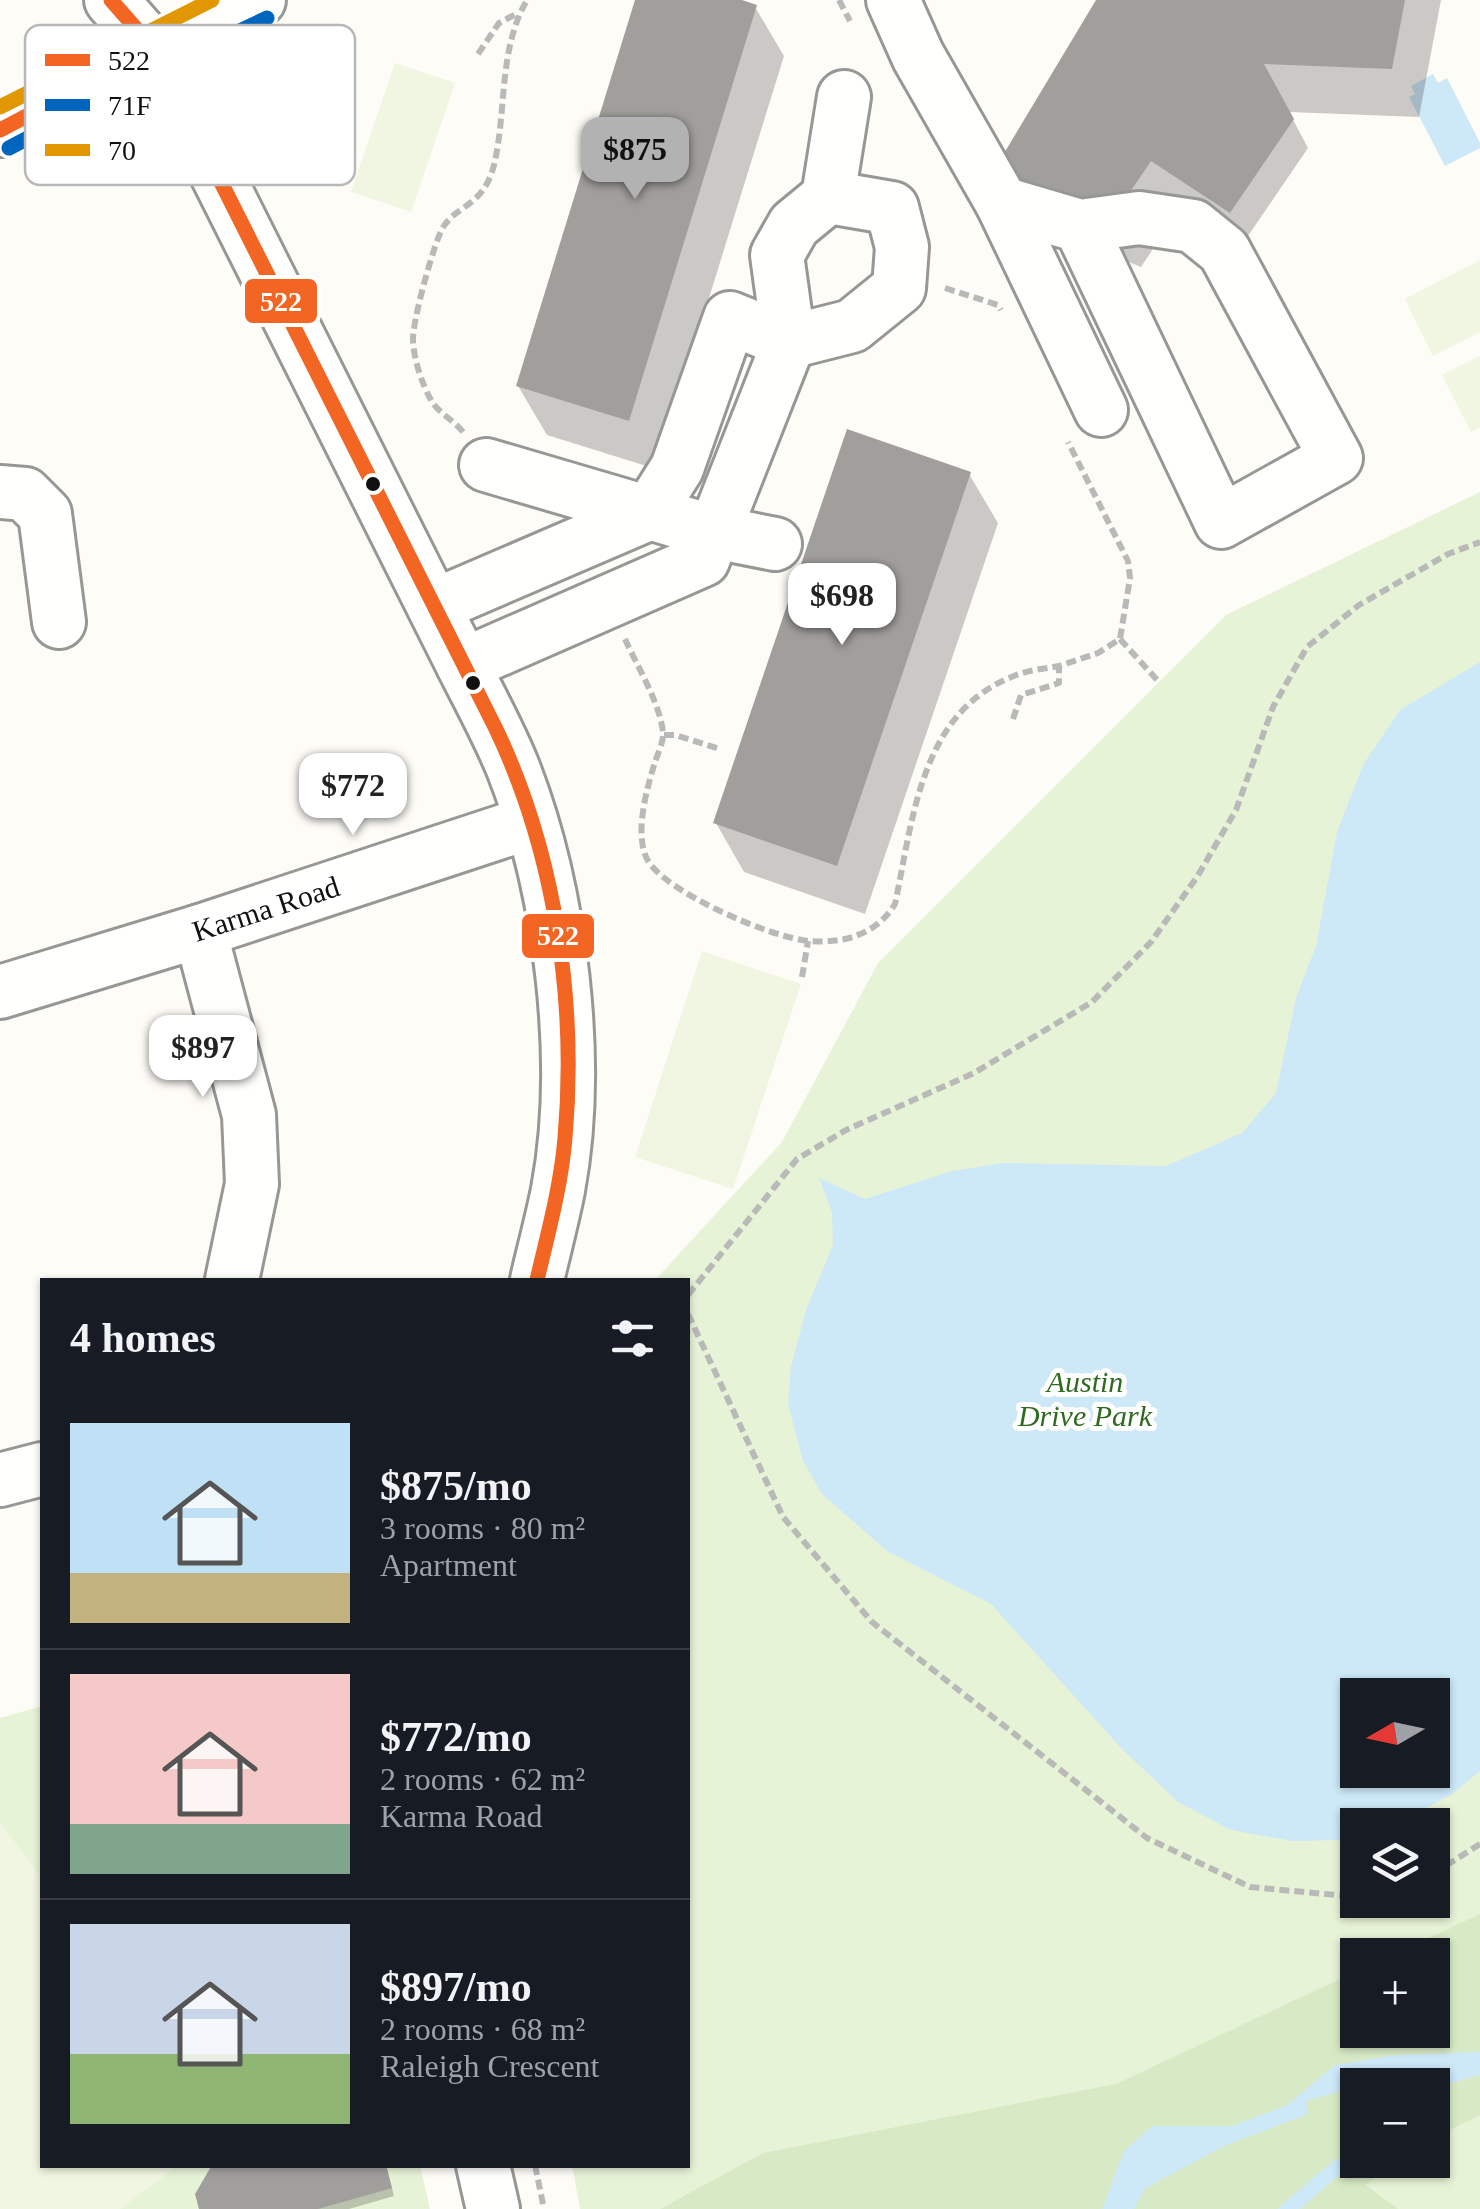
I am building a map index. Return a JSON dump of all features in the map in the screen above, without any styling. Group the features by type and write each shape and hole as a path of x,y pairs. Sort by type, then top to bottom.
{"street":[{"path":"111,0 154,24 259,0"},
{"path":"893,0 918,56 1002,203 1084,425"},
{"path":"463,664 703,560 789,342 776,256 794,225 828,197 844,97"},
{"path":"0,130 25,113"},
{"path":"220,185 463,664 512,767 532,822 561,951 568,1088 558,1188 537,1278"},
{"path":"434,606 648,514 676,468 730,318 789,342 852,326 900,288 902,247 892,208 828,197"},
{"path":"1002,203 1080,226 1139,218 1193,226 1224,251 1336,458 1221,522 1080,226"},
{"path":"486,465 648,514 775,544"},
{"path":"0,492 25,494 45,514 59,622"},
{"name":"Karma Road","path":"0,992 200,932 532,822"},
{"path":"200,932 248,1115 252,1184 232,1278"},
{"path":"0,1480 40,1470"},
{"path":"485,2168 493,2209"}],"path":[{"path":"486,465 454,420 433,405 423,384 413,340 443,227 482,196 494,166 504,76 520,12 527,0"},
{"path":"478,54 499,22 520,12"},
{"path":"900,274 998,304 1006,322"},
{"path":"608,601 664,735 642,808 645,856 655,871 717,912 808,941 871,931 885,922 896,904 926,763 945,729 984,692 1014,676 1098,653 1120,639 1130,578 1128,561 1084,425"},
{"path":"690,1293 797,1159 846,1130 974,1073 1092,1002 1151,942 1196,877 1236,810 1273,706 1307,647 1359,606 1448,554 1480,542"},
{"path":"1120,639 1158,681"},
{"path":"1012,718 1021,695 1059,683 1059,666"},
{"path":"664,735 720,749"},
{"path":"802,976 808,941"},
{"path":"690,1318 783,1517 872,1622 1148,1838 1250,1887 1340,1895"},
{"path":"1450,1864 1480,1844"},
{"path":"536,2168 544,2209"}],"green space":[{"path":"395,63 455,83 411,212 351,192"},
{"path":"1480,260 1480,332 1433,356 1405,299"},
{"path":"1480,356 1480,427 1471,432 1442,375"},
{"name":"Austin Drive Park","path":"1480,492 1480,2209 580,2209 573,2168 690,2168 690,1278 657,1278 782,1142 878,963 1226,615"},
{"path":"702,951 801,984 733,1189 635,1157"},
{"path":"40,1707 40,2168 421,2168 430,2209 0,2209 0,1718"},
{"path":"0,1822 40,1875 40,2168 174,2168 120,2209 0,2209"},
{"path":"1480,1914 1480,2115 1450,2130 1450,2068 1340,2068 1340,2178 1374,2178 1366,2185 1398,2209 660,2209 763,2153 1116,2084 1340,1979 1340,2048 1450,2048 1450,1938 1428,1938"}],"water":[{"path":"1433,74 1438,83 1447,78 1480,143 1480,148 1445,166 1409,97 1415,94 1411,86"},
{"path":"1480,662 1480,1771 1452,1794 1426,1808 1340,1808 1340,1840 1292,1841 1231,1830 1178,1802 1122,1749 991,1604 887,1551 822,1494 803,1461 788,1404 791,1366 806,1310 833,1245 832,1212 819,1178 865,1199 952,1171 1003,1163 1166,1166 1242,1133 1276,1093 1296,998 1316,946 1337,832 1363,765 1400,710"},
{"path":"1480,2052 1480,2075 1450,2083 1450,2068 1340,2068 1340,2091 1306,2101 1308,2114 1224,2146 1146,2188 1134,2209 1102,2209 1124,2151 1152,2126 1232,2126 1287,2105 1335,2065 1396,2055"},
{"path":"1340,2158 1340,2174 1300,2209 1277,2209"}],"building":[{"path":"635,0 742,0 757,5 629,421 516,386"},
{"path":"1096,0 1405,0 1392,69 1264,64 1294,119 1230,213 1151,161 1112,219 994,170"},
{"path":"847,429 971,472 837,866 713,823"},
{"path":"210,2168 387,2168 392,2188 318,2209 199,2209 195,2194"}],"transit line":[{"name":"522","path":"111,0 133,25"},
{"name":"70","path":"162,25 212,0"},
{"name":"71F","path":"252,25 267,18"},
{"name":"70","path":"0,107 25,94"},
{"name":"522","path":"0,130 25,117"},
{"name":"71F","path":"9,148 25,140"},
{"name":"522","path":"222,185 496,729 533,826 557,929 568,1034 563,1156 537,1278"}]}
